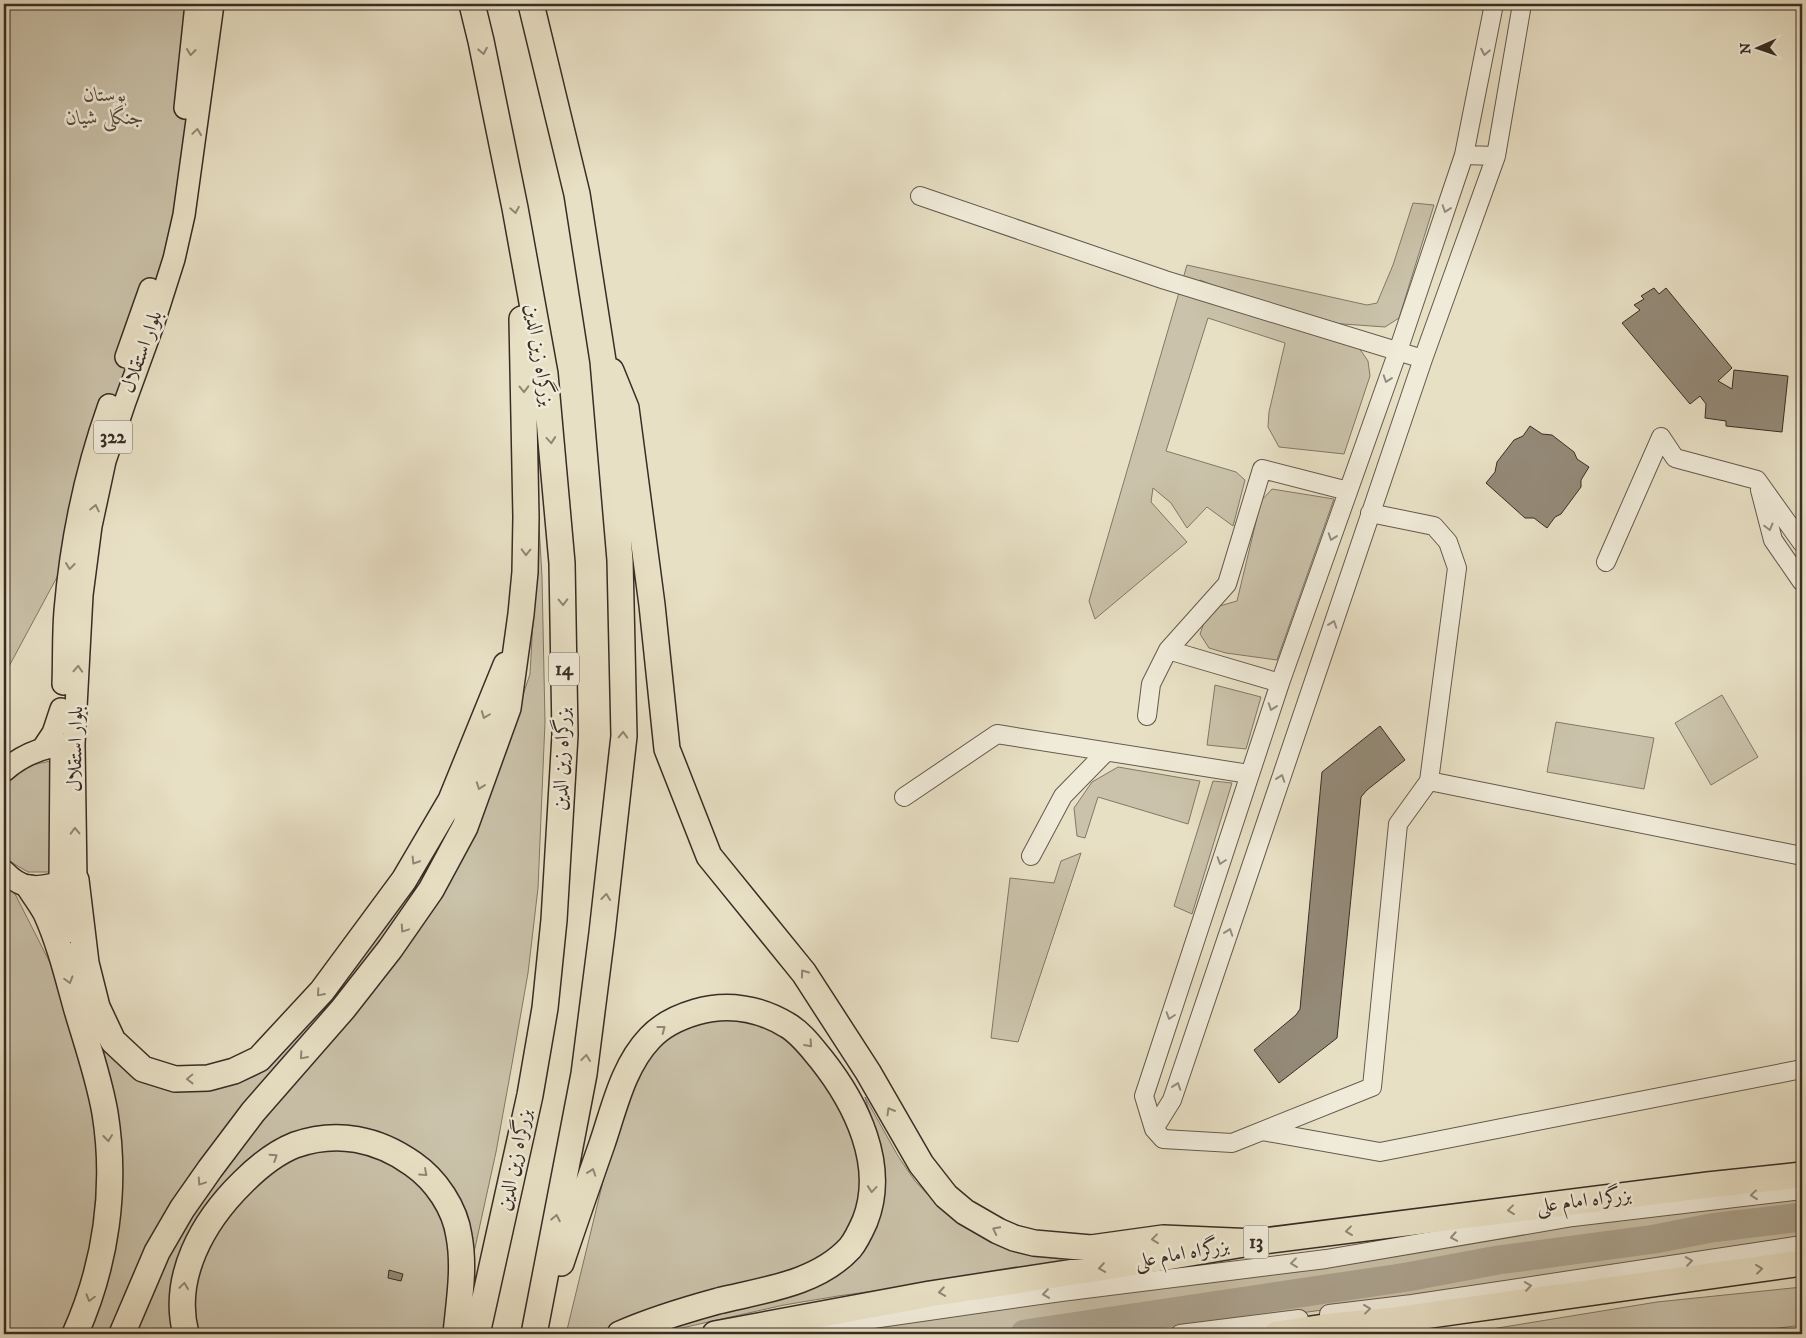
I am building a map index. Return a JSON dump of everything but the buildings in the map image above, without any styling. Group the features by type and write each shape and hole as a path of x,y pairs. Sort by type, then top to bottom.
{"highway":[{"name":"بزرگراه زین الدین","path":"472,4 519,235 546,384 562,563 566,735 554,920 545,1008 530,1095 477,1334"},
{"path":"532,4 577,194 600,344 620,560 624,736 584,1074 535,1334"},
{"path":"122,1334 158,1252 182,1209 253,1112 343,1009 390,949 431,890 465,827 508,708 525,572 526,516 519,235"},
{"path":"600,344 626,408 652,605 667,749 670,758 709,856 804,973 868,1072 921,1164 946,1196 965,1212 998,1232 1034,1243 1092,1248 1163,1238 1256,1242"},
{"path":"68,881 97,1007 113,1041 143,1069 175,1079 208,1078 234,1072 259,1059 322,991 404,880 434,832 451,800 518,638"},
{"path":"59,946 68,881"},
{"path":"30,888 45,913 59,946 98,1082 105,1112 110,1154 109,1204 102,1255 88,1306 75,1334"},
{"path":"535,1334 626,1075 649,1039 666,1025 685,1016 727,1006 751,1010 788,1025 807,1041 837,1079 862,1129 871,1161 873,1186 870,1208 852,1246 838,1260 806,1277 781,1286 660,1318 620,1334"},
{"path":"186,1334 182,1322 184,1280 194,1248 224,1202 254,1171 274,1156 296,1145 335,1138 362,1140 386,1148 420,1168 442,1194 459,1234 461,1275 456,1334"},
{"name":"بزرگراه امام علی","path":"714,1334 930,1294 1256,1242 1708,1185 1802,1175"},
{"path":"1277,1334 1331,1326 1395,1320 1802,1263"},
{"path":"1304,1334 1331,1326"}],"main road":[{"name":"بلوار استقلال","path":"68,881 60,745 65,613 74,534 94,447 164,246 172,205 183,124 196,4"},
{"name":"بلوار استقلال","path":"60,745 91,526 105,461 124,402 153,325 174,259 182,224 197,132 213,4"},
{"path":"4,771 14,762 60,745"},
{"path":"4,871 11,878 30,888 44,887 68,881"}],"lane":[{"path":"1370,513 1434,526 1448,542 1457,568 1430,782 1398,824 1372,1086 1232,1143 1164,1139 1154,1128 1144,1096 1249,774 1398,351 1464,155 1494,4"},
{"path":"1154,1128 1172,1100 1370,513 1496,156 1522,4"},
{"path":"1464,155 1496,156"},
{"path":"920,196 1165,280 1423,359"},
{"path":"1606,562 1661,437 1675,458 1757,480 1802,544"},
{"path":"1146,716 1151,684 1168,650 1227,584 1262,469 1348,491"},
{"path":"1757,480 1773,540 1802,582"},
{"path":"1313,590 1341,599"},
{"path":"1168,650 1280,683"},
{"path":"904,797 998,734 1249,774"},
{"path":"1031,856 1063,796 1106,752"},
{"path":"1430,782 1802,856"},
{"path":"1262,1131 1380,1152 1802,1070"},
{"path":"792,1334 845,1323 1042,1295 1326,1259 1573,1217 1802,1190"},
{"path":"1180,1334 1412,1304 1802,1245"}],"green space":[{"name":"بوستان جنگلی شیان","path":"4,4 214,4 195,190 85,525 7,670 4,670"},
{"path":"1413,203 1434,205 1399,318 1385,327 1316,322 1249,300 1200,280 1198,297 1359,348 1368,361 1370,376 1344,454 1279,447 1268,427 1269,412 1285,343 1208,318 1166,451 1236,472 1245,480 1233,526 1207,507 1187,528 1171,503 1153,488 1151,502 1187,542 1095,619 1089,601 1187,265 1367,305 1377,303 1393,265"},
{"path":"534,438 542,577 545,722 538,888 528,973 512,1064 496,1152 471,1266 462,1216 349,1131 216,1199 179,1334 131,1334 160,1263 227,1158 367,989 517,713 530,674 534,603"},
{"path":"1272,489 1334,499 1277,660 1226,653 1209,648 1200,634 1209,609 1237,601 1261,501"},
{"path":"1215,685 1261,697 1246,749 1207,745"},
{"path":"1722,695 1758,757 1711,785 1675,723"},
{"path":"1556,722 1654,738 1644,789 1547,772"},
{"path":"56,760 53,872 28,872 4,856 4,781 22,769 35,764"},
{"path":"1118,767 1200,781 1188,824 1098,797 1085,838 1077,836 1074,808 1092,782"},
{"path":"477,775 417,897 318,1024 114,1334 81,1334 111,1230 65,928 75,896 92,1016 182,1091 211,1089 244,1076"},
{"path":"1213,781 1232,783 1192,914 1174,906"},
{"path":"1081,853 1018,1042 991,1038 1010,878 1054,883 1061,861"},
{"path":"4,882 14,892 70,1002 100,1132 91,1277 60,1334 4,1334"},
{"path":"744,1016 789,1036 850,1118 865,1195 848,1237 820,1261 666,1310 606,1334 566,1334 607,1165 625,1103 651,1048 702,1018"},
{"path":"865,1097 898,1156 915,1181 933,1200 972,1230 1195,1246 838,1296 784,1305 655,1334 640,1334 840,1267 877,1140"},
{"path":"320,1148 383,1155 424,1182 450,1228 449,1334 193,1334 189,1296 206,1241 269,1169"},
{"path":"1802,1194 1802,1244 1148,1334 817,1334 1733,1202"},
{"path":"1802,1287 1802,1325 1734,1334 1461,1334 1657,1302"}],"waterway":[{"path":"1025,1334 1407,1277 1498,1260 1655,1239 1711,1228 1802,1217"}]}
